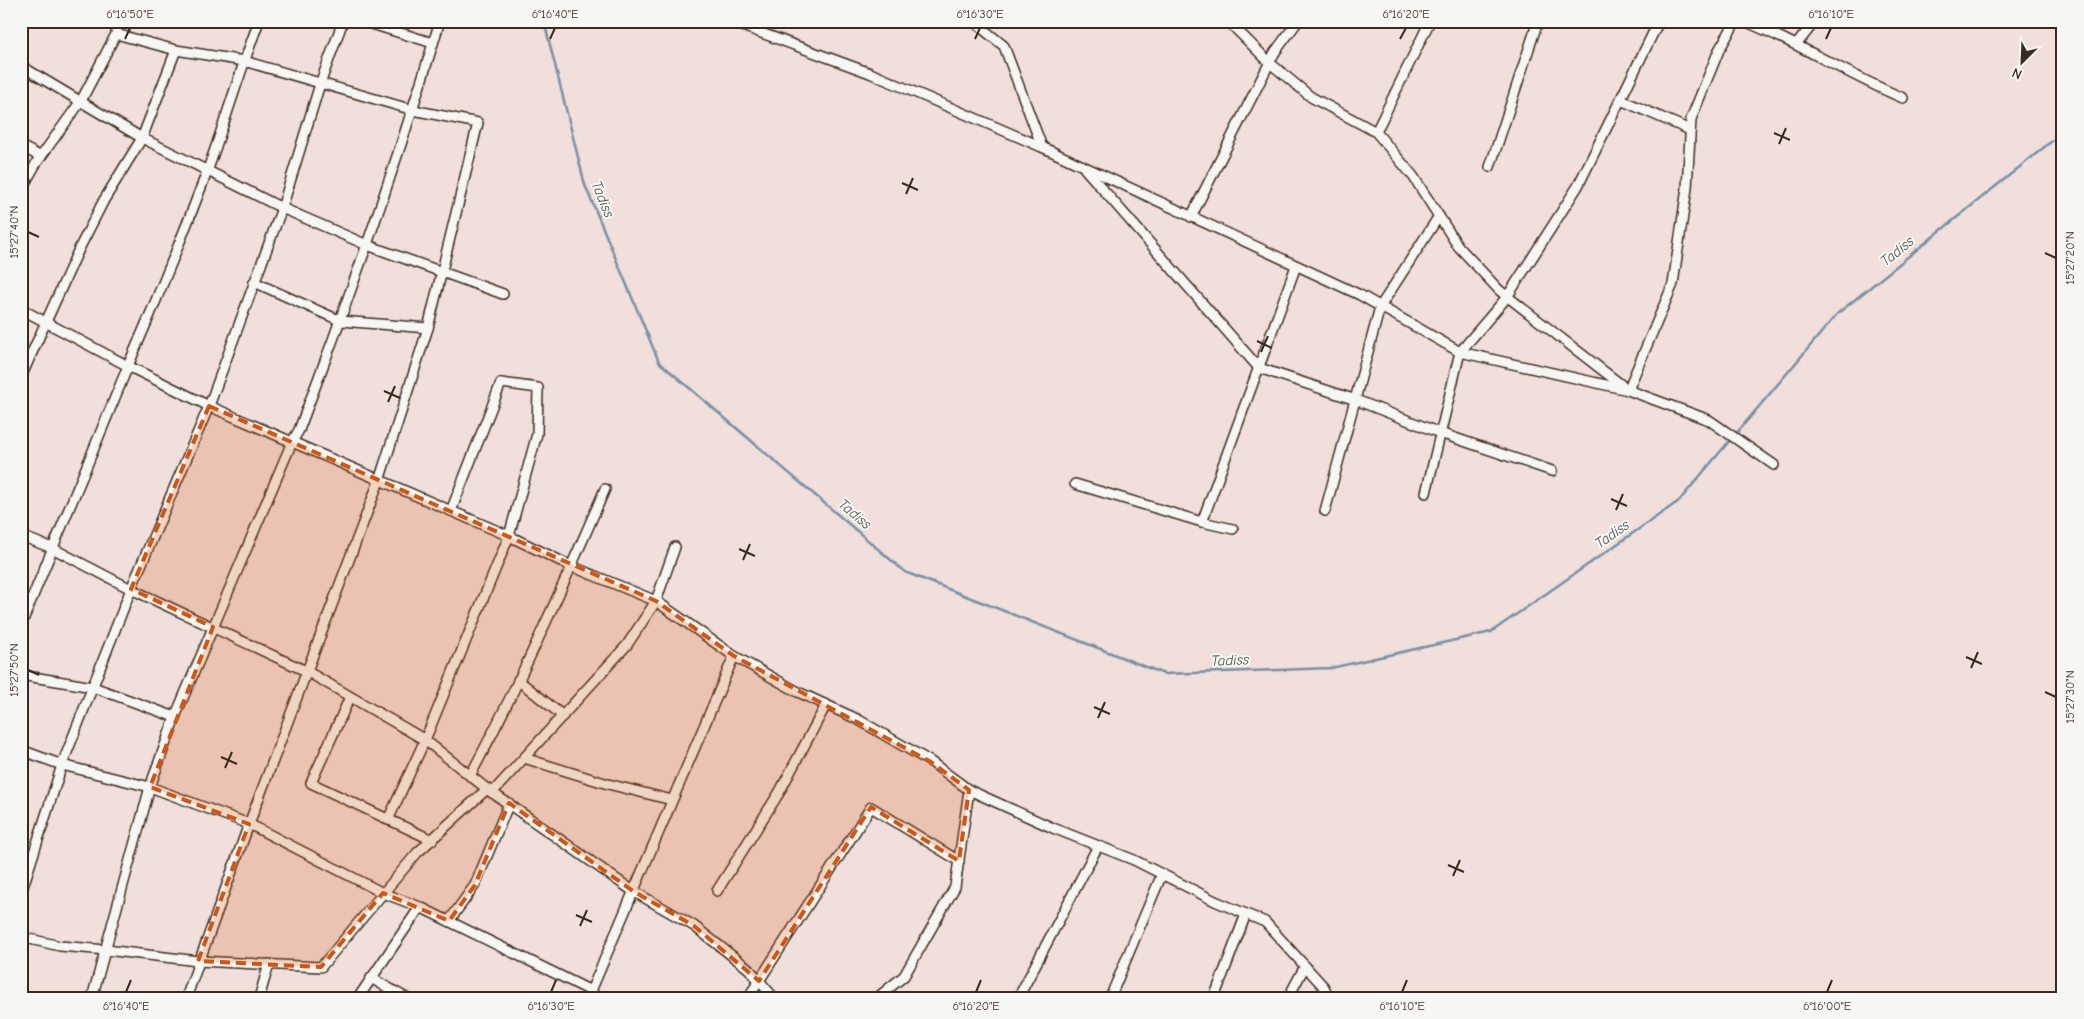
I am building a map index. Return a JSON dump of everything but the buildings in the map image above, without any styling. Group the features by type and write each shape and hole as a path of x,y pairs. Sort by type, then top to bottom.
{"street":[{"path":"21,190 41,157 81,101 116,34 119,21"},
{"path":"21,625 168,273 207,170 259,21"},
{"path":"21,893 62,766 131,589 209,406 282,208 320,84 343,21"},
{"path":"362,21 433,43"},
{"path":"92,998 150,787 175,717 292,442 300,430 341,322 413,110 440,21"},
{"path":"729,21 870,73 1042,147 1360,295 1460,352 1628,390 1709,420 1774,465"},
{"path":"973,21 1004,46 1042,147"},
{"path":"1228,21 1270,64 1311,97 1376,132 1413,176 1458,246 1507,296 1628,390"},
{"path":"1190,217 1270,64 1298,21"},
{"path":"1376,132 1430,21"},
{"path":"1490,167 1538,21"},
{"path":"1426,493 1460,352 1507,296 1578,186 1659,21"},
{"path":"1628,390 1673,284 1687,188 1691,119 1719,50 1736,21"},
{"path":"1744,21 1796,44 1862,80 1902,98"},
{"path":"1796,44 1814,21"},
{"path":"116,34 176,50 244,61 413,110 478,123 428,328 379,481 249,824 186,998"},
{"path":"21,378 70,267 96,216 142,138 176,50"},
{"path":"21,66 142,138 282,208 367,245 503,294"},
{"path":"1621,100 1690,130"},
{"path":"21,146 41,157"},
{"path":"1082,166 1259,368 1356,400 1440,433 1552,471"},
{"path":"1326,511 1380,307 1439,216"},
{"path":"1202,522 1296,266"},
{"path":"254,282 341,322 428,328"},
{"path":"21,309 128,366 209,406 509,536 571,566 656,601 734,656 798,692 857,719 931,762 969,790 1134,860 1215,901 1265,922 1324,987 1328,998"},
{"path":"388,820 425,740 509,536 537,434 538,388 501,383 451,511"},
{"path":"1075,484 1202,522 1233,529"},
{"path":"470,776 496,728 605,489"},
{"path":"21,536 52,548 131,589 308,672 425,740 490,791 633,891 694,926 749,969 774,998"},
{"path":"21,937 60,946 198,961 322,967 417,853 490,791 524,758 628,645 656,601 675,547"},
{"path":"21,750 62,766 150,787 249,824 383,893 420,907 449,921 592,996 633,891 734,656"},
{"path":"21,675 93,687 175,717"},
{"path":"518,680 562,716"},
{"path":"350,696 311,783 432,840"},
{"path":"717,891 779,793 826,705"},
{"path":"524,758 608,784 672,800"},
{"path":"877,998 904,976 955,887 969,790"},
{"path":"449,921 475,886 509,803"},
{"path":"748,998 871,807 959,861"},
{"path":"1018,998 1098,846"},
{"path":"1114,998 1112,993 1162,874"},
{"path":"358,998 420,907"},
{"path":"1214,998 1246,914"},
{"path":"259,998 269,964"},
{"path":"1288,998 1305,966"},
{"path":"371,978 406,998"}],"highlighted area":[{"path":"209,406 656,601 734,656 931,762 969,790 959,861 871,807 759,981 694,926 633,891 509,803 475,885 449,921 383,893 321,967 198,961 249,824 150,787 213,627 131,589"}],"waterway":[{"name":"Tadiss","path":"544,21 585,185 659,362 905,572 1164,674 1331,668 1491,632 1679,501 1731,439"},
{"name":"Tadiss","path":"1735,435 1837,314 2063,132"}]}
